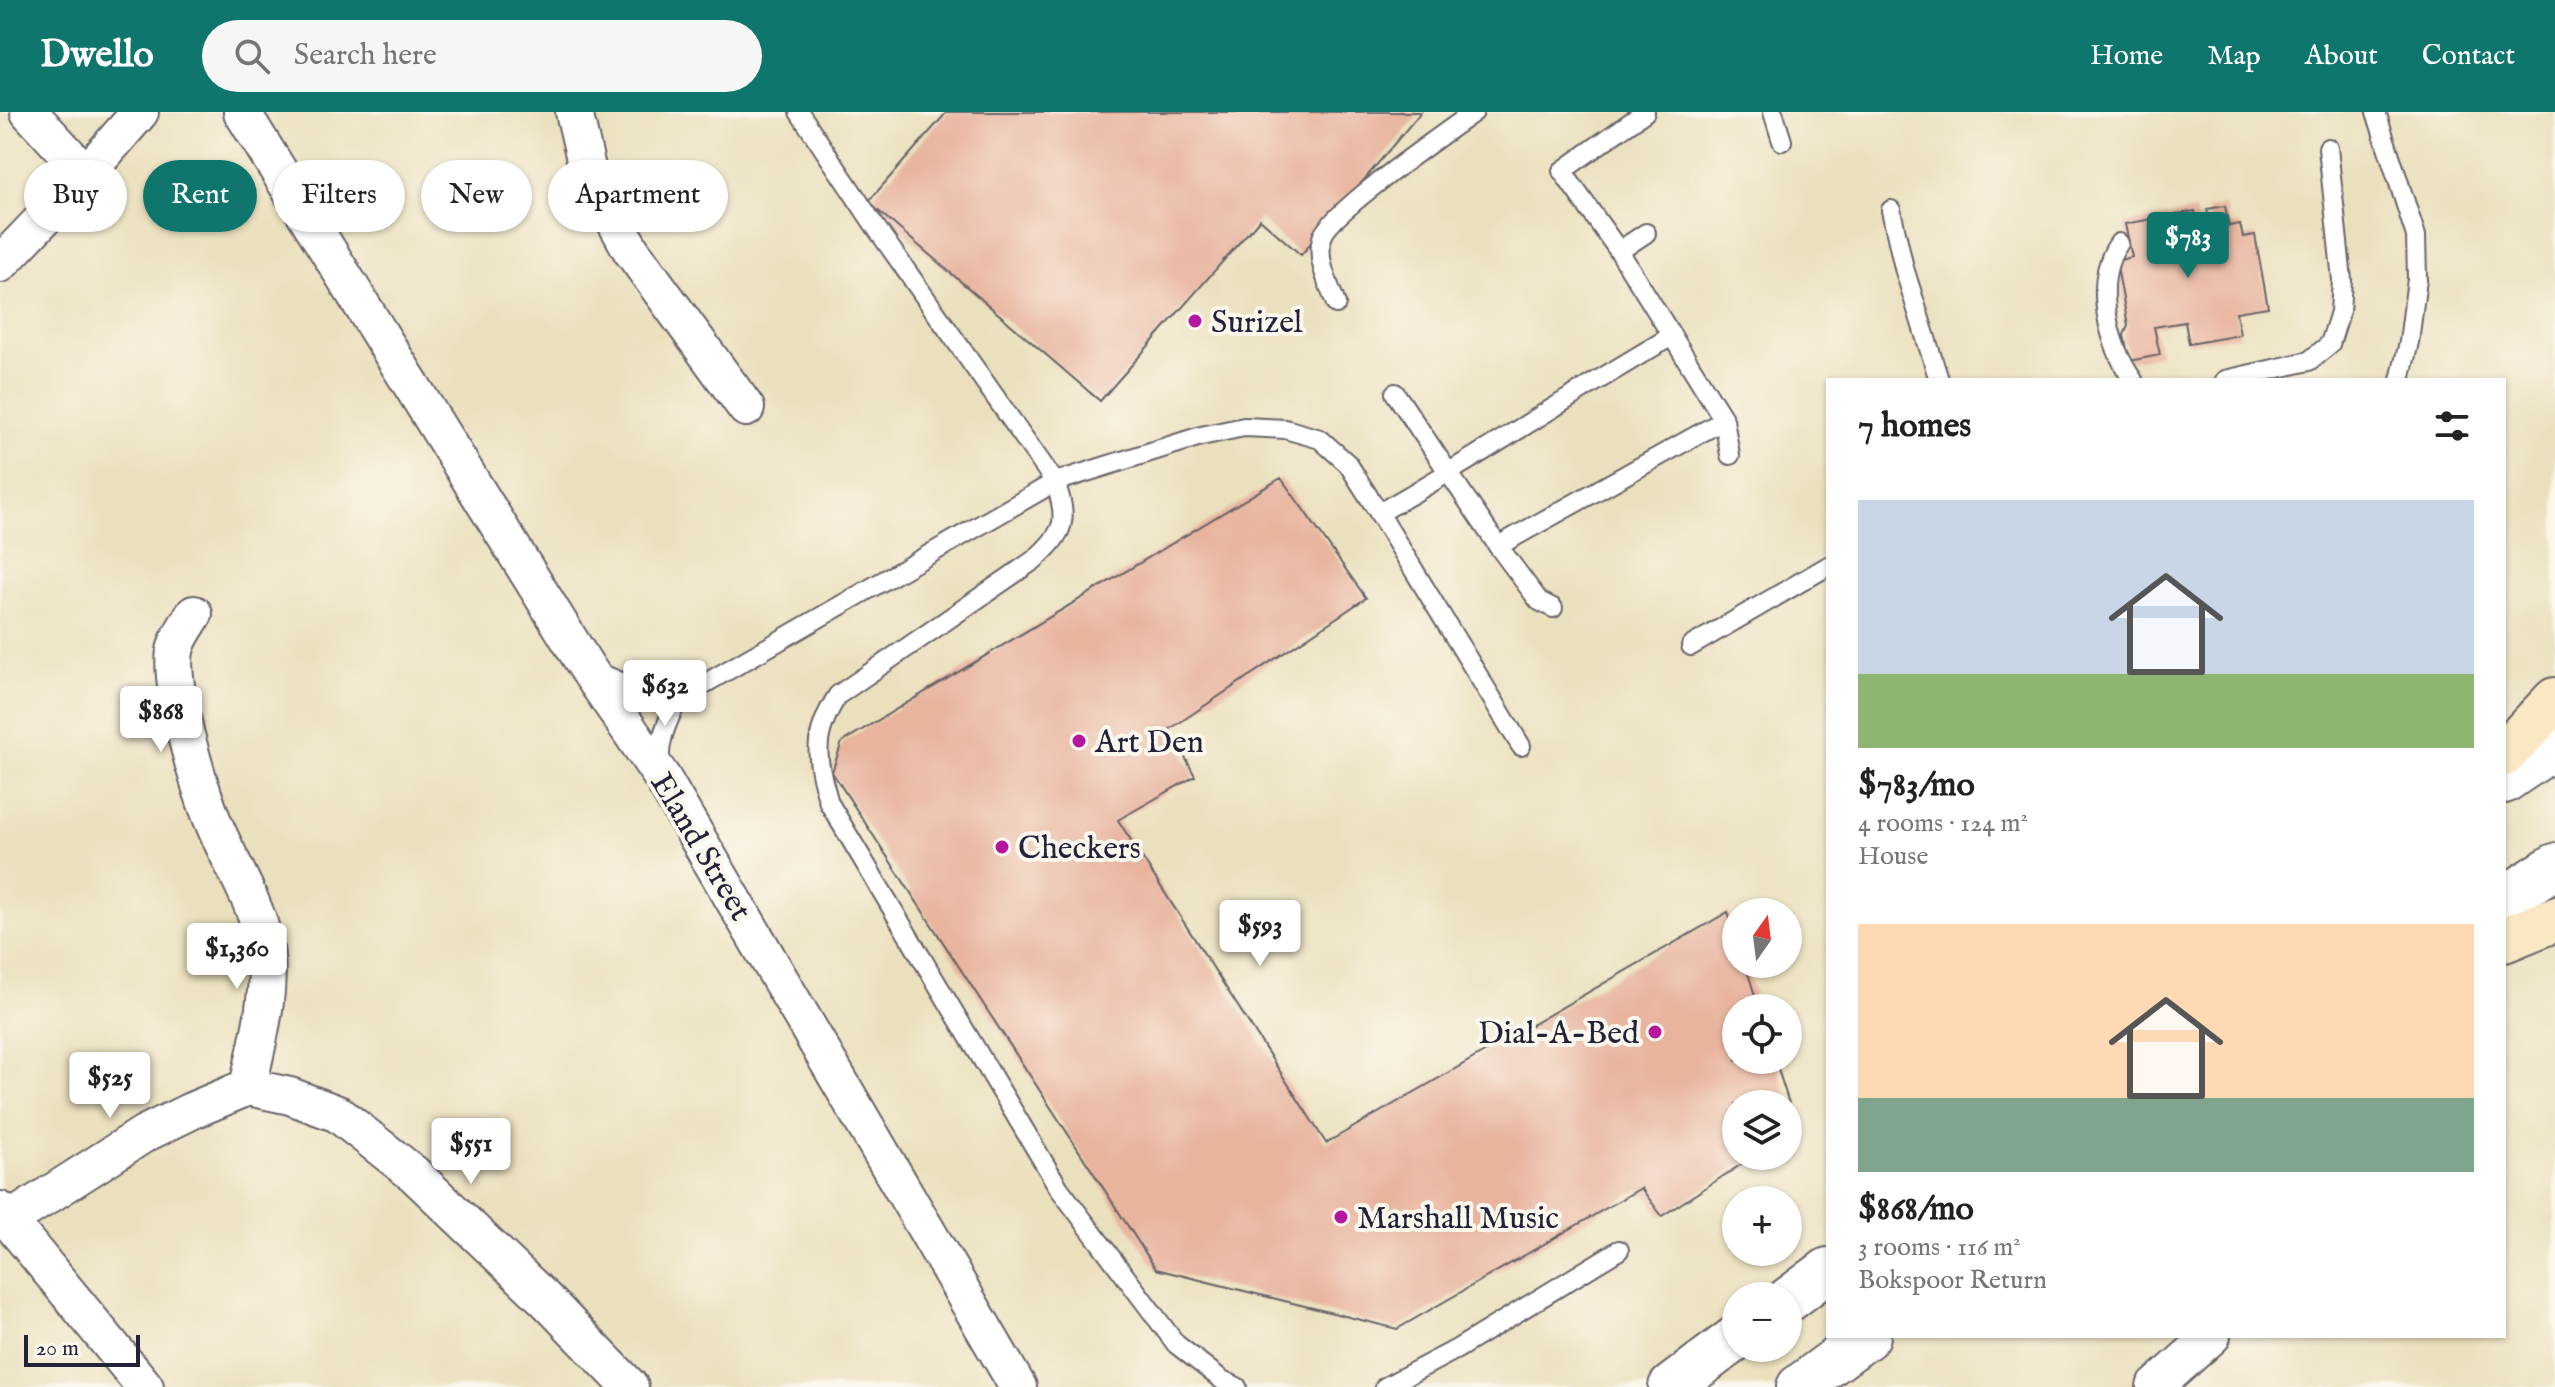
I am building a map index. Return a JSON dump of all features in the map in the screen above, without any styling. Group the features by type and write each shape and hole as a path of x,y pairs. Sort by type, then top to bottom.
{"main road":[{"path":"2506,752 2555,700"},
{"path":"2506,939 2555,919"}],"street":[{"path":"29,112 73,160"},
{"path":"98,160 140,112"},
{"name":"Eland Street","path":"242,112 587,668 663,779 1018,1387"},
{"path":"574,112 588,172 631,250 746,408"},
{"path":"0,264 31,232"},
{"path":"194,614 176,646 173,668 181,717 212,821 245,891 264,941 268,986 248,1087"},
{"path":"2506,780 2555,746"},
{"path":"2506,898 2555,866"},
{"path":"145,1387 4,1216 144,1134 248,1087 290,1096 338,1114 414,1174 559,1313 630,1387"},
{"path":"1802,1290 1826,1272"},
{"path":"1799,1387 1865,1338"},
{"path":"2155,1387 2210,1338"},
{"path":"1671,1387 1722,1349"}],"lane":[{"path":"799,112 877,229 1055,482 1063,505 1063,525 1054,542 1034,560 838,695 823,724 817,762 829,803 1059,1188 1176,1344 1222,1380 1237,1387"},
{"path":"1336,304 1321,261 1324,232 1401,166 1474,112"},
{"path":"1645,112 1562,171 1619,251 1724,420 1730,455"},
{"path":"1773,112 1782,141"},
{"path":"2376,112 2416,236 2417,279 2409,342 2400,378"},
{"path":"2234,378 2309,361 2330,344 2340,312 2342,280 2328,148"},
{"path":"1891,210 1904,268 1938,378"},
{"path":"1619,251 1646,233"},
{"path":"2119,243 2110,256 2106,281 2108,321 2132,378"},
{"path":"1379,513 1451,473 1517,428 1672,336"},
{"path":"1395,393 1498,546 1539,601 1553,608"},
{"path":"1498,546 1724,420"},
{"path":"663,779 658,756 661,738 678,699 1055,482 1201,436 1244,427 1285,429 1320,439 1348,464 1521,746"},
{"path":"1691,646 1826,567"},
{"path":"587,668 626,684 678,699"},
{"path":"1385,1387 1457,1349 1619,1250"}],"building":[{"path":"947,112 1421,112 1301,255 1260,219 1100,401 868,202"},
{"path":"2225,206 2229,226 2240,224 2243,237 2255,235 2268,307 2236,312 2240,335 2189,344 2185,322 2154,327 2160,355 2129,361 2124,335 2128,326 2116,261 2132,257 2125,224 2195,211 2200,236 2212,234 2207,209"},
{"path":"1281,478 1366,598 1170,729 1195,776 1118,820 1326,1143 1722,915 1722,978 1749,978 1755,994 1722,994 1722,1074 1780,1074 1785,1090 1722,1090 1722,1170 1733,1170 1662,1216 1641,1188 1397,1329 1156,1269 832,772 842,742"}],"place":[{"name":"Surizel","path":"1195,321"},
{"name":"Art Den","path":"1079,741"},
{"name":"Checkers","path":"1002,847"},
{"name":"Dial-A-Bed","path":"1655,1032"},
{"name":"Marshall Music","path":"1341,1217"}]}
